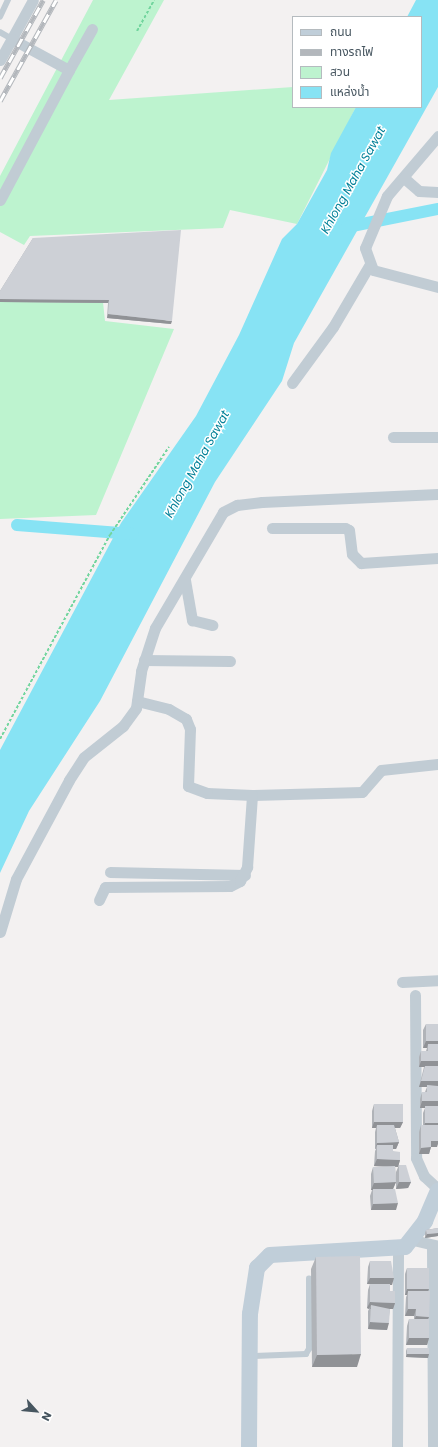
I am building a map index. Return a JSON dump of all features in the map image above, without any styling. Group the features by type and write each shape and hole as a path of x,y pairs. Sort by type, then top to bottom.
{"street":[{"path":"0,60 33,0"},
{"path":"0,200 92,29"},
{"path":"12,38 69,70"},
{"path":"438,136 401,181 379,211 365,248 369,266 373,270 438,287"},
{"path":"401,181 419,191 438,192"},
{"path":"292,383 333,327 369,266"},
{"path":"393,437 438,437"},
{"path":"0,932 16,879 54,805 84,757 124,726 137,701 144,660 155,628 227,508 262,502 438,494"},
{"path":"272,528 345,528 349,530 352,554 361,563 438,558"},
{"path":"185,580 192,620 212,625"},
{"path":"144,660 230,661"},
{"path":"137,701 169,709 186,719 190,729 188,786 207,793 252,795 362,792 381,770 438,764"},
{"path":"99,900 105,887 230,886 245,875 252,795"},
{"path":"110,872 245,875"},
{"path":"402,982 438,980"},
{"path":"249,1447 250,1314 256,1268 270,1255 398,1249 413,1240 438,1190 424,1176 416,1158 415,995"},
{"path":"413,1240 435,1246 433,1447"},
{"path":"397,1447 398,1249"}],"lane":[{"path":"0,17 8,0"},
{"path":"0,32 12,38"},
{"path":"249,1356 306,1354 309,1349 309,1279"}],"path":[{"path":"137,32 154,0"},
{"path":"0,739 110,535 169,447"}],"green space":[{"path":"93,0 164,0 109,100 292,87 292,108 355,108 297,224 230,210 223,228 30,236 24,245 0,232 0,176"},
{"path":"0,299 103,302 105,321 174,329 96,515 0,519"}],"water":[{"name":"Khlong Maha Sawat","path":"416,0 438,0 438,87 294,343 282,381 215,482 100,701 29,811 0,873 0,750 121,523 196,416 239,335 282,239 297,224 327,170 331,153 355,108 422,108 422,16 408,16"}],"building":[{"path":"181,230 172,321 108,314 109,300 0,299 0,291 33,238"},
{"path":"426,1024 438,1024 438,1041 426,1041"},
{"path":"428,1044 438,1044 438,1061 421,1061 421,1051 428,1051"},
{"path":"425,1066 438,1066 438,1081 421,1081"},
{"path":"427,1085 438,1086 438,1101 422,1101 422,1092 427,1092"},
{"path":"374,1104 403,1104 403,1122 374,1122"},
{"path":"425,1106 438,1106 438,1123 425,1123"},
{"path":"377,1125 394,1125 399,1142 377,1143"},
{"path":"421,1125 438,1125 438,1141 431,1141 431,1147 421,1148"},
{"path":"377,1145 393,1145 393,1151 400,1152 400,1160 377,1159"},
{"path":"399,1165 406,1165 411,1182 399,1182"},
{"path":"395,1166 396,1182 374,1183 373,1167"},
{"path":"373,1189 395,1189 398,1203 373,1204"},
{"path":"438,1228 438,1233 427,1234 426,1230"},
{"path":"360,1256 361,1354 317,1355 316,1257"},
{"path":"370,1261 391,1261 394,1278 370,1278"},
{"path":"407,1268 429,1268 429,1289 407,1289"},
{"path":"370,1284 390,1284 390,1291 395,1291 395,1303 370,1302"},
{"path":"408,1291 430,1291 429,1317 416,1316 416,1309 408,1309"},
{"path":"371,1305 390,1309 389,1323 370,1322"},
{"path":"409,1319 429,1319 429,1338 409,1338"},
{"path":"407,1348 429,1348 429,1354 407,1354"}],"waterway":[{"path":"347,227 438,209"},
{"path":"17,525 133,534"}],"railway":[{"path":"0,78 43,0"},
{"path":"0,101 56,0"}]}
